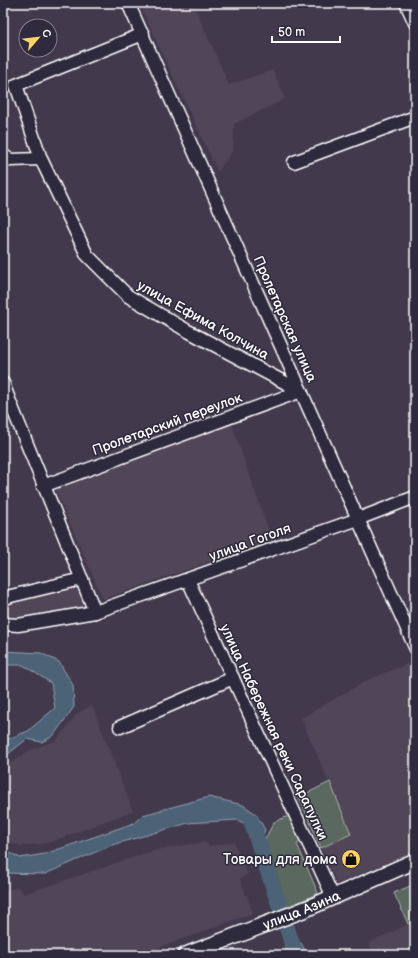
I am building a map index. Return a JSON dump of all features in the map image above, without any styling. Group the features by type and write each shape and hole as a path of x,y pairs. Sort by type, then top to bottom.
{"main road":[{"name":"улица Азина","path":"186,955 308,908 415,861"}],"street":[{"name":"Пролетарская улица","path":"128,3 415,647"},
{"path":"406,3 415,24"},
{"name":"улица Ефима Колчина","path":"143,34 16,85 41,158 87,255 128,296 186,330 301,391"},
{"path":"294,162 415,117"},
{"path":"3,155 10,160 41,158"},
{"path":"3,382 5,398 44,486 94,612"},
{"name":"Пролетарский переулок","path":"44,486 301,391"},
{"name":"улица Гоголя","path":"3,624 18,625 94,612 188,580 415,497"},
{"path":"3,599 82,579"},
{"name":"улица Набережная реки Сарапулки","path":"188,580 333,897"},
{"path":"120,727 233,678"}],"shaded area":[{"path":"159,3 193,3 229,85 273,70 285,99 234,124 233,150 218,172 142,10"},
{"path":"231,422 272,540 103,599 55,489"},
{"path":"78,584 87,607 15,622 3,621 3,603"},
{"path":"409,663 415,677 415,851 337,884 321,848 351,833 301,718 368,680"},
{"path":"92,705 133,811 48,843 22,846 3,841 3,770 9,764 30,750 57,740 77,714"},
{"path":"205,842 209,846 234,842 248,874 240,879 253,913 140,955 3,955 3,947 7,945 3,937 3,891 18,887 24,894 155,850"},
{"path":"415,921 415,955 373,955 369,943"}],"green space":[{"path":"330,782 351,834 321,848 299,797"},
{"path":"291,815 302,841 297,844 318,893 285,909 263,843 274,822"},
{"path":"415,884 415,921 408,924 394,893"}],"water":[{"path":"3,651 41,653 59,662 73,685 74,707 53,736 42,742 27,739 3,758 3,741 28,731 55,708 51,683 23,665 3,665"},
{"path":"209,797 243,805 256,814 265,830 261,840 254,841 250,826 237,820 188,823 112,845 45,874 3,873 3,849 20,858 45,854 134,823 143,815"},
{"path":"283,938 301,943 307,955 287,955"}],"waterway":[{"path":"251,821 296,955"}],"place":[{"name":"Товары для дома","path":"351,859"}]}
